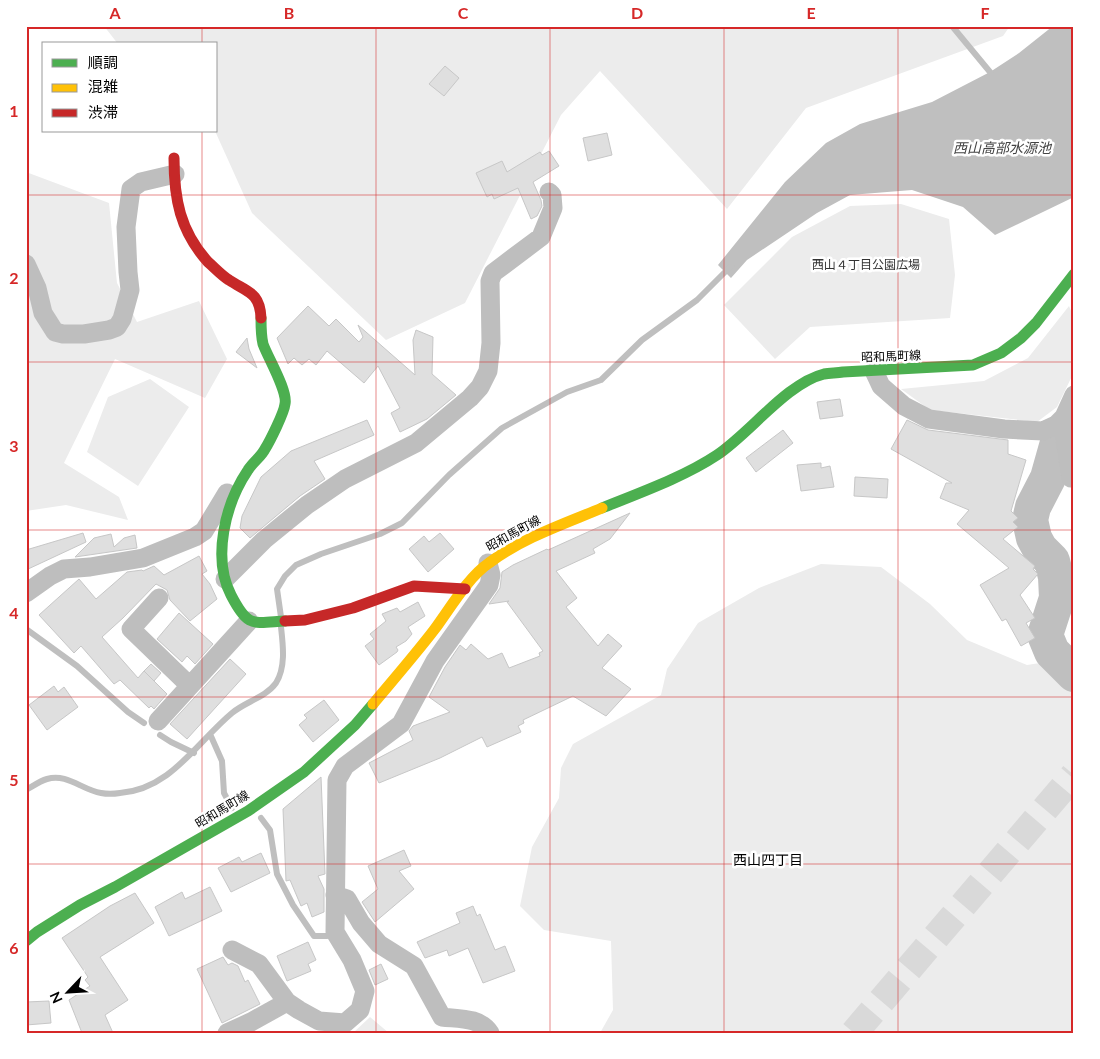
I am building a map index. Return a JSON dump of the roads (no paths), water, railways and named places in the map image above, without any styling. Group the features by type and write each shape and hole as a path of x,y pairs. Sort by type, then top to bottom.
{"main road":[{"path":"174,166 177,201 181,217 192,239 204,258 226,279 252,292 259,301 262,318 261,334 266,353 278,377 286,403 265,450 248,470 228,511 221,564 225,579 238,608 249,621 254,623 305,620 353,608 414,586 465,589"},
{"name":"昭和馬町線","path":"26,941 80,905 248,811 304,772 355,726 424,643 476,574 507,550 550,529 690,470 717,455 738,439 783,398 808,380 824,374 843,372 973,366 1000,353 1021,338 1072,281"}],"street":[{"path":"26,264 37,288 43,313 55,332 84,334 117,327 122,319 130,290 126,227 131,189 174,166"},
{"path":"225,579 264,540 307,505 345,479 416,443 470,398 480,387 488,371 491,343 490,281 493,273 541,238 553,208 552,195 549,192"},
{"path":"874,371 881,386 904,406 929,419 1004,429 1044,431 1056,425 1062,419 1074,395"},
{"path":"1062,419 1072,478"},
{"path":"26,593 50,576 64,569 90,567 143,558 195,537 204,531 233,483 248,470"},
{"path":"232,950 258,964 287,1002 320,1021 345,1022 360,1010 365,991 352,960 336,932 337,780 345,766 402,724 435,661 489,585 491,575 488,563"},
{"path":"159,598 132,629 190,686"},
{"path":"158,721 249,621"},
{"path":"335,895 347,899 361,923 379,944 414,966 442,1017 473,1020 487,1028 490,1033"},
{"path":"227,1033 287,1002"}],"water":[{"name":"西山高部水源池","path":"1053,26 1074,26 1074,197 995,235 963,207 912,190 850,195 817,213 747,260 731,278 718,265 785,182 826,143 860,124 932,102 990,72 1019,53"}],"waterway":[{"path":"952,26 990,72"},
{"path":"281,617 277,589 285,576 296,565 321,554 380,534 402,523 449,475 502,428 567,392 601,380 642,340 697,300 731,266"},
{"path":"1059,439 1048,478 1033,507 1030,520 1034,538 1040,549 1052,561 1056,577 1057,598 1045,635 1052,652 1074,674"},
{"path":"26,790 42,781 54,778 68,780 87,789 108,794 138,790 154,783 182,763 232,713 272,688 279,677 283,663 281,627"},
{"path":"26,629 77,666 128,712 144,723"},
{"path":"210,734 222,761 224,793 232,808"},
{"path":"160,735 194,753"},
{"path":"261,818 270,830 277,874 293,905 314,936 327,936"}],"tunnel":[{"path":"854,1033 1074,775"}],"district":[{"name":"西山四丁目","path":"768,859"}],"park label":[{"name":"西山４丁目公園広場","path":"866,264"}]}
